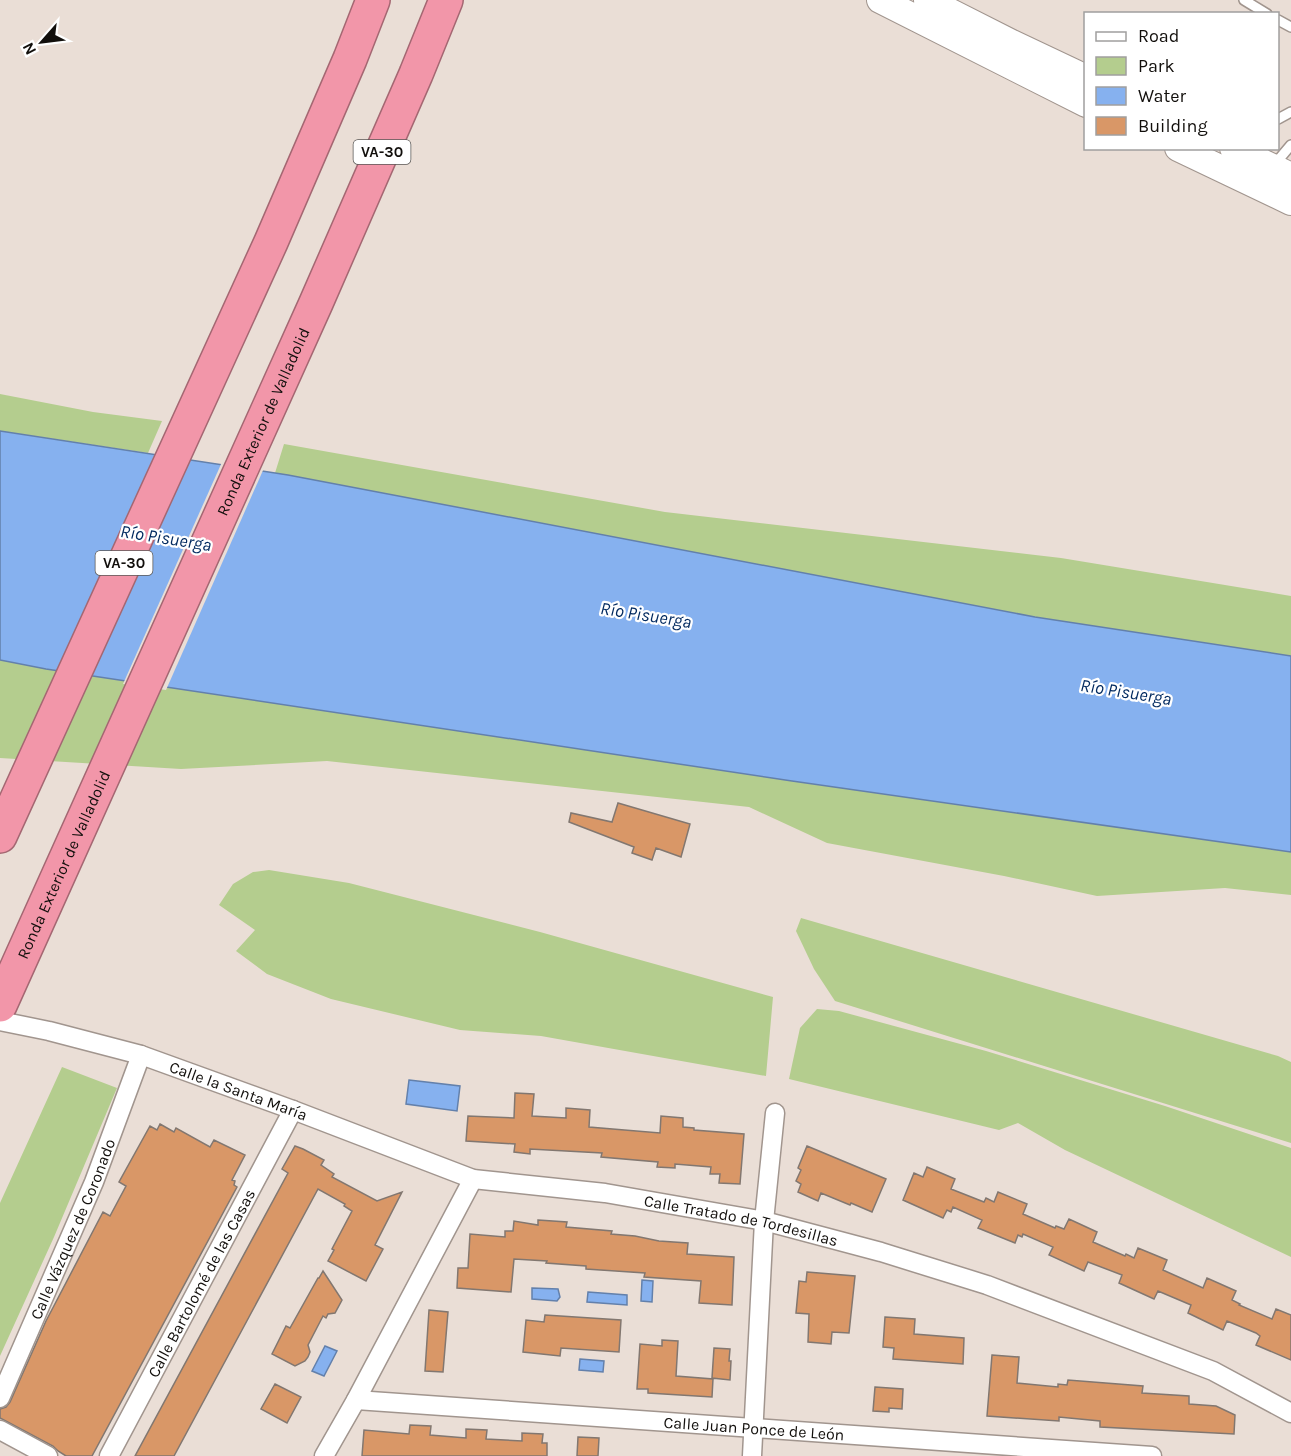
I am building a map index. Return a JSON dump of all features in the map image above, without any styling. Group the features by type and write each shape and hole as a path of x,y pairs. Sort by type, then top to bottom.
{"highway":[{"name":"VA-30","path":"3,830 271,242 374,0"},
{"name":"Ronda Exterior de Valladolid","path":"4,996 316,303 446,0"}],"street":[{"path":"880,0 1083,96"},
{"path":"927,0 1012,43 1083,96"},
{"path":"1182,150 1291,202"},
{"path":"1211,150 1240,164 1265,156"},
{"path":"1241,150 1265,156 1291,176"},
{"path":"1265,156 1278,181 1291,187"},
{"name":"Calle la Santa María","path":"0,1021 49,1031 141,1056 293,1110 473,1179"},
{"name":"Calle Vázquez de Coronado","path":"0,1398 94,1182 141,1056"},
{"name":"Calle Bartolomé de las Casas","path":"110,1456 293,1110"},
{"path":"752,1456 764,1221 775,1113"},
{"path":"324,1456 473,1179"},
{"name":"Calle Tratado de Tordesillas","path":"473,1179 605,1193 764,1221 881,1252 987,1285 1213,1371 1291,1413"},
{"name":"Calle Juan Ponce de León","path":"356,1400 1152,1456"},
{"path":"0,1430 48,1456"}],"lane":[{"path":"1244,0 1264,12"},
{"path":"1265,156 1280,158 1291,145"}],"green space":[{"path":"0,394 93,412 162,421 148,453 0,431"},
{"path":"284,444 665,512 1061,558 1291,596 1291,656 1035,617 275,473"},
{"path":"0,660 46,669 792,781 1291,852 1291,895 1225,888 1097,896 827,843 749,807 327,761 181,769 0,758"},
{"path":"269,870 349,883 540,932 773,997 766,1076 541,1036 460,1030 331,999 267,974 236,951 255,930 219,905 233,884 253,872"},
{"path":"801,918 1278,1056 1291,1062 1291,1143 835,1001 814,969 796,931"},
{"path":"817,1009 839,1011 986,1051 1165,1106 1291,1148 1291,1257 1065,1150 1018,1123 999,1130 789,1079 800,1028"},
{"path":"62,1067 117,1088 54,1237 0,1356 0,1203"}],"water":[{"name":"Río Pisuerga","path":"0,431 288,475 1035,617 1291,656 1291,852 792,781 46,669 0,660"},
{"path":"409,1080 460,1086 457,1111 406,1104"},
{"path":"642,1280 653,1281 652,1302 641,1301"},
{"path":"532,1288 558,1289 560,1297 557,1301 532,1299"},
{"path":"588,1292 627,1295 627,1305 587,1302"},
{"path":"325,1346 337,1351 324,1376 312,1371"},
{"path":"580,1359 604,1361 603,1372 579,1370"}],"pier":[{"path":"222,462 264,468 166,690 123,684"}],"building":[{"path":"618,803 690,824 681,857 656,848 652,860 632,853 634,847 569,822 571,813 612,822"},
{"path":"515,1093 534,1094 532,1116 566,1118 566,1108 590,1110 589,1127 660,1133 661,1116 683,1118 683,1127 694,1128 694,1130 744,1134 740,1184 719,1183 720,1174 710,1174 711,1167 675,1164 675,1168 657,1167 658,1162 601,1157 602,1153 530,1149 530,1154 514,1152 515,1144 466,1141 468,1116 514,1118"},
{"path":"160,1124 174,1132 176,1128 210,1147 214,1140 245,1155 232,1180 235,1181 234,1185 237,1187 92,1456 66,1456 53,1446 0,1418 0,1409 6,1407 10,1402 46,1321 103,1212 110,1216 126,1186 119,1182 150,1126 157,1130"},
{"path":"295,1146 324,1160 321,1165 334,1174 332,1177 377,1201 402,1192 375,1245 383,1249 366,1281 328,1261 352,1211 344,1206 345,1204 318,1189 174,1456 135,1456 288,1173 282,1169"},
{"path":"807,1146 886,1179 872,1212 821,1193 818,1201 798,1192 801,1184 796,1181 801,1170 798,1168"},
{"path":"927,1167 955,1179 951,1189 984,1202 986,1198 994,1202 998,1192 1027,1204 1023,1214 1055,1228 1056,1226 1064,1229 1069,1219 1097,1232 1093,1242 1125,1256 1126,1254 1134,1258 1138,1248 1167,1260 1163,1270 1203,1288 1207,1278 1236,1291 1232,1300 1239,1305 1272,1319 1276,1309 1291,1315 1291,1360 1256,1345 1260,1336 1256,1333 1227,1321 1223,1330 1188,1313 1191,1305 1158,1291 1154,1299 1119,1283 1122,1275 1088,1262 1084,1271 1049,1255 1053,1247 1023,1234 1022,1237 1018,1235 1015,1243 978,1228 982,1220 953,1207 951,1212 947,1210 943,1218 903,1200 914,1173 923,1177"},
{"path":"538,1220 567,1222 566,1227 612,1231 611,1234 688,1243 687,1254 734,1257 732,1305 699,1303 701,1281 644,1277 645,1273 586,1269 586,1266 546,1263 547,1261 514,1259 511,1292 457,1288 458,1268 468,1268 470,1234 505,1237 505,1231 513,1231 514,1221 538,1225"},
{"path":"323,1271 342,1300 335,1313 328,1314 326,1318 323,1316 308,1345 310,1352 308,1357 295,1366 272,1354 286,1326 290,1328"},
{"path":"807,1272 855,1276 849,1333 832,1332 831,1344 808,1342 809,1314 796,1313 799,1281 806,1282"},
{"path":"429,1310 448,1312 443,1372 425,1371"},
{"path":"545,1315 621,1320 619,1352 561,1348 560,1356 523,1352 526,1320 544,1322"},
{"path":"885,1317 915,1319 914,1334 964,1338 963,1364 893,1359 894,1348 883,1347"},
{"path":"662,1340 678,1341 676,1376 713,1379 712,1397 648,1393 648,1389 637,1389 640,1344 662,1346"},
{"path":"714,1348 730,1349 730,1380 712,1378"},
{"path":"992,1355 1019,1357 1017,1383 1058,1387 1058,1384 1067,1385 1068,1380 1143,1386 1142,1393 1189,1396 1189,1404 1216,1406 1235,1415 1234,1434 1100,1427 1100,1421 1059,1417 1059,1421 987,1416"},
{"path":"275,1384 301,1397 287,1423 261,1409"},
{"path":"875,1387 903,1389 902,1409 889,1408 889,1412 873,1411"},
{"path":"410,1425 431,1426 430,1435 466,1438 466,1429 487,1430 486,1439 522,1441 522,1433 543,1434 542,1443 547,1443 547,1456 362,1456 364,1430 409,1434"},
{"path":"578,1437 599,1438 598,1456 577,1456"}]}
